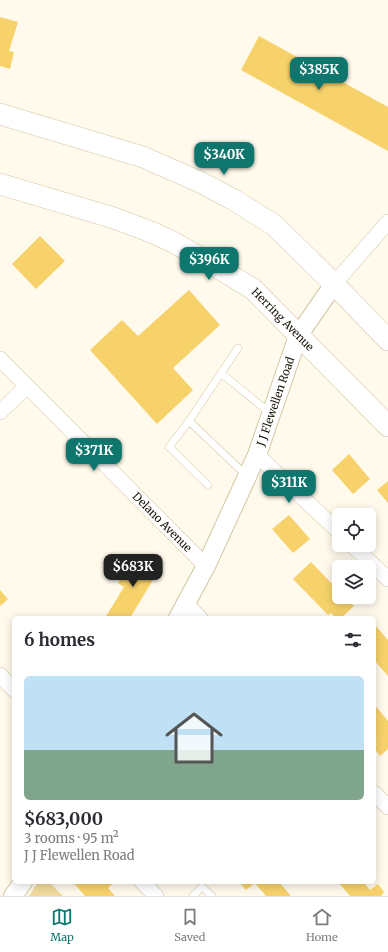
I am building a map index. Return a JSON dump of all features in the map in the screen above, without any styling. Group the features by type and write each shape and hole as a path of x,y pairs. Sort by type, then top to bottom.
{"main road":[{"path":"0,114 143,157 202,182 234,200 274,225 388,340"},
{"name":"Herring Avenue","path":"0,184 114,218 151,232 173,242 253,289 388,426"}],"street":[{"name":"J J Flewellen Road","path":"182,611 206,566 258,455 298,336 334,284 388,222"},
{"name":"Delano Avenue","path":"0,359 206,566"},
{"path":"0,412 27,386"},
{"path":"258,455 332,525"},
{"path":"359,552 388,579"},
{"path":"182,611 195,616"},
{"path":"0,675 12,688"},
{"path":"376,794 388,806"},
{"path":"13,896 22,884"},
{"path":"144,884 156,896"}],"lane":[{"path":"208,485 169,448 238,348"},
{"path":"221,373 272,414"},
{"path":"189,421 248,477"},
{"path":"193,896 202,887 212,896"}],"shaded area":[{"path":"37,884 51,884 63,896 29,896"}],"building":[{"path":"0,17 18,22 9,51 14,52 10,69 0,66"},
{"path":"259,36 388,107 388,151 241,70"},
{"path":"40,236 65,261 36,289 12,264"},
{"path":"189,290 220,325 173,368 193,390 157,424 90,350 122,320 138,336"},
{"path":"349,454 370,479 353,494 332,470"},
{"path":"388,481 388,503 377,490"},
{"path":"289,515 310,539 293,553 272,529"},
{"path":"135,555 159,570 131,616 106,616 124,587 118,583"},
{"path":"311,562 332,584 332,604 352,604 354,606 343,616 334,616 331,613 328,615 293,579"},
{"path":"0,590 8,599 0,606"},
{"path":"376,626 388,640 388,676 376,662"},
{"path":"376,706 388,721 388,749 380,756 376,751"},
{"path":"75,884 112,884 108,888 115,896 85,896"},
{"path":"241,884 254,884 246,890"},
{"path":"256,884 281,884 291,896 266,896"},
{"path":"340,884 365,884 370,890 378,884 384,892 381,896 350,896"}]}
